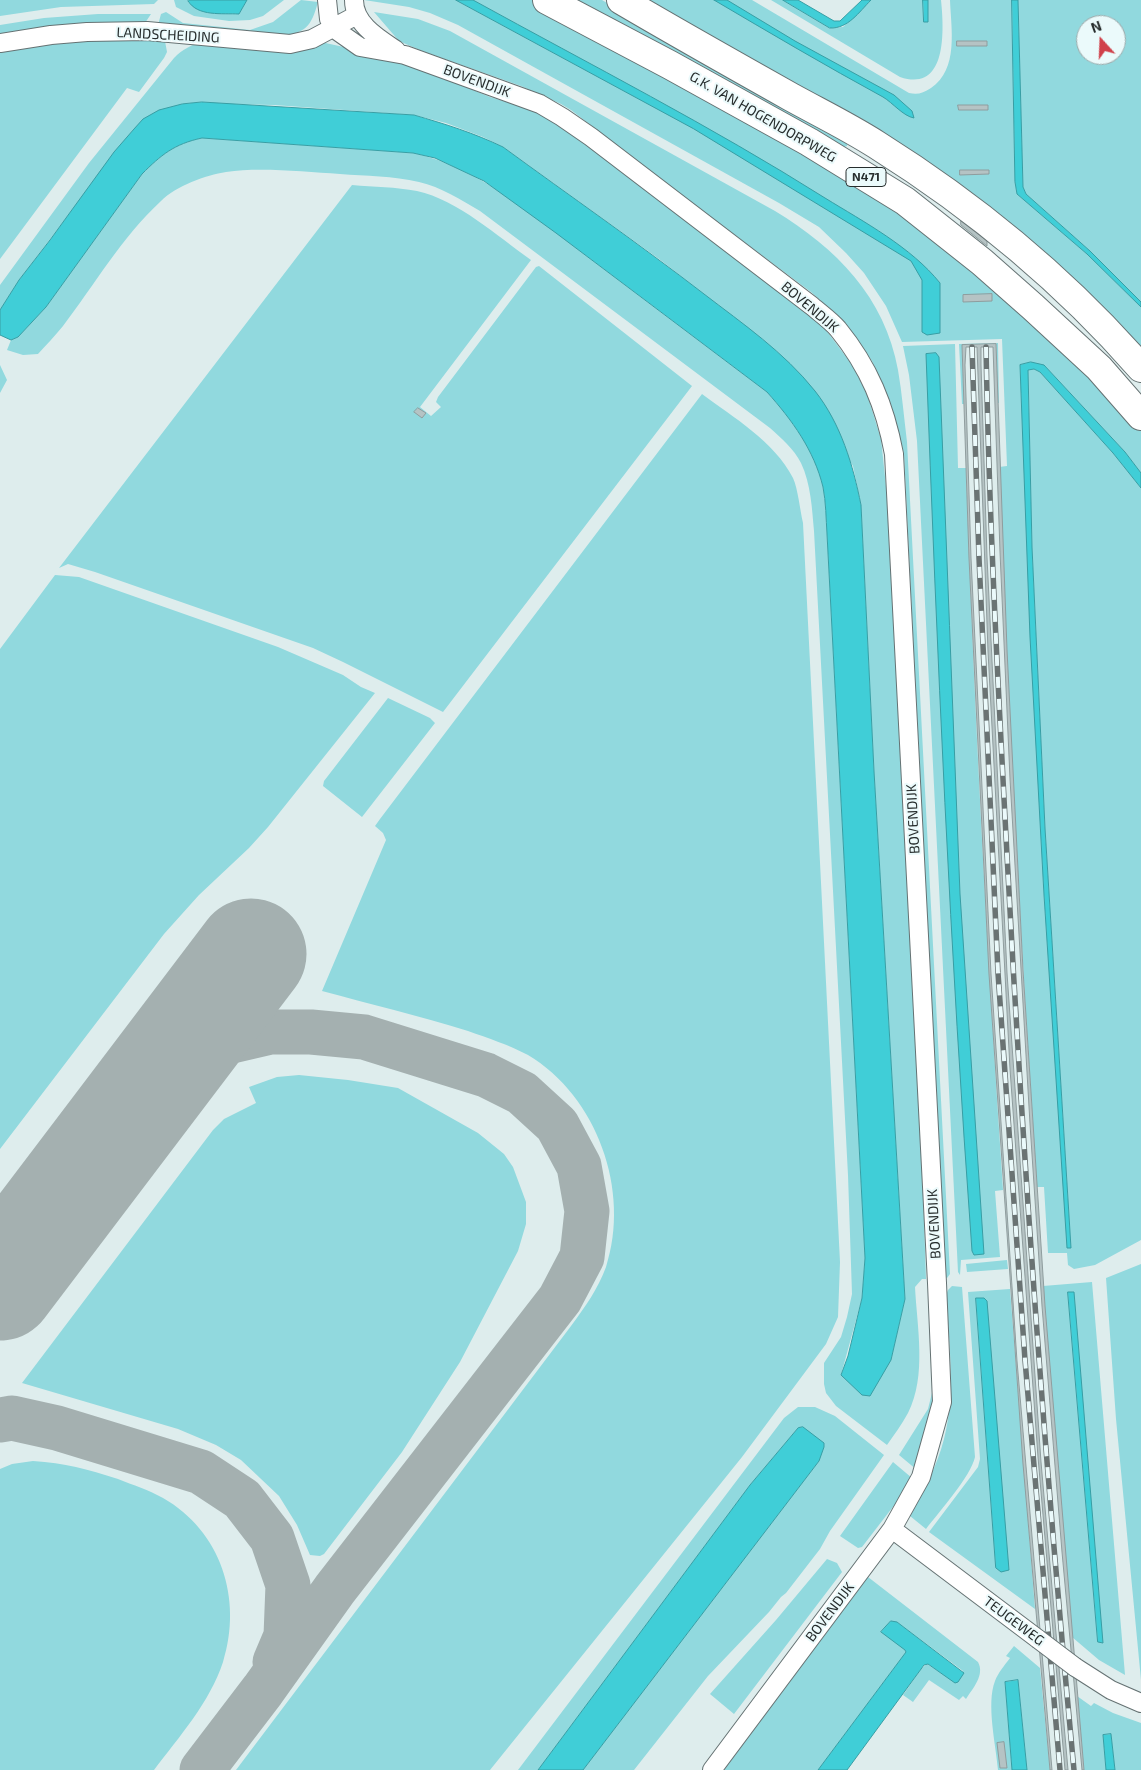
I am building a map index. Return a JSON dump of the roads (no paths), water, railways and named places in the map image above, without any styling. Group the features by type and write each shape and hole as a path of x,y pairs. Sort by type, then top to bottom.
{"main road":[{"name":"G.K. VAN HOGENDORPWEG","path":"548,0 809,142 904,201 982,262 1034,307 1099,368 1141,416"},
{"name":"N471","path":"621,0 683,37 875,143 921,173 967,206 1055,280 1121,345 1141,368"}],"street":[{"path":"327,0 329,19 333,28"},
{"name":"LANDSCHEIDING","path":"0,43 51,35 147,31 290,44 312,39 333,28 355,7"},
{"name":"BOVENDIJK","path":"355,7 364,26 375,36 405,55"},
{"name":"BOVENDIJK","path":"333,28 360,47 405,55 540,104 591,137 812,306 837,328 860,360 878,394 889,430 894,454 942,1402 921,1477 892,1529 712,1770"},
{"name":"TEUGEWEG","path":"892,1529 1075,1666 1111,1690 1141,1703"}],"railway":[{"path":"972,347 979,558 998,973 1025,1360 1060,1770"},
{"path":"986,347 997,665 1020,1084 1044,1428 1074,1770"}]}
